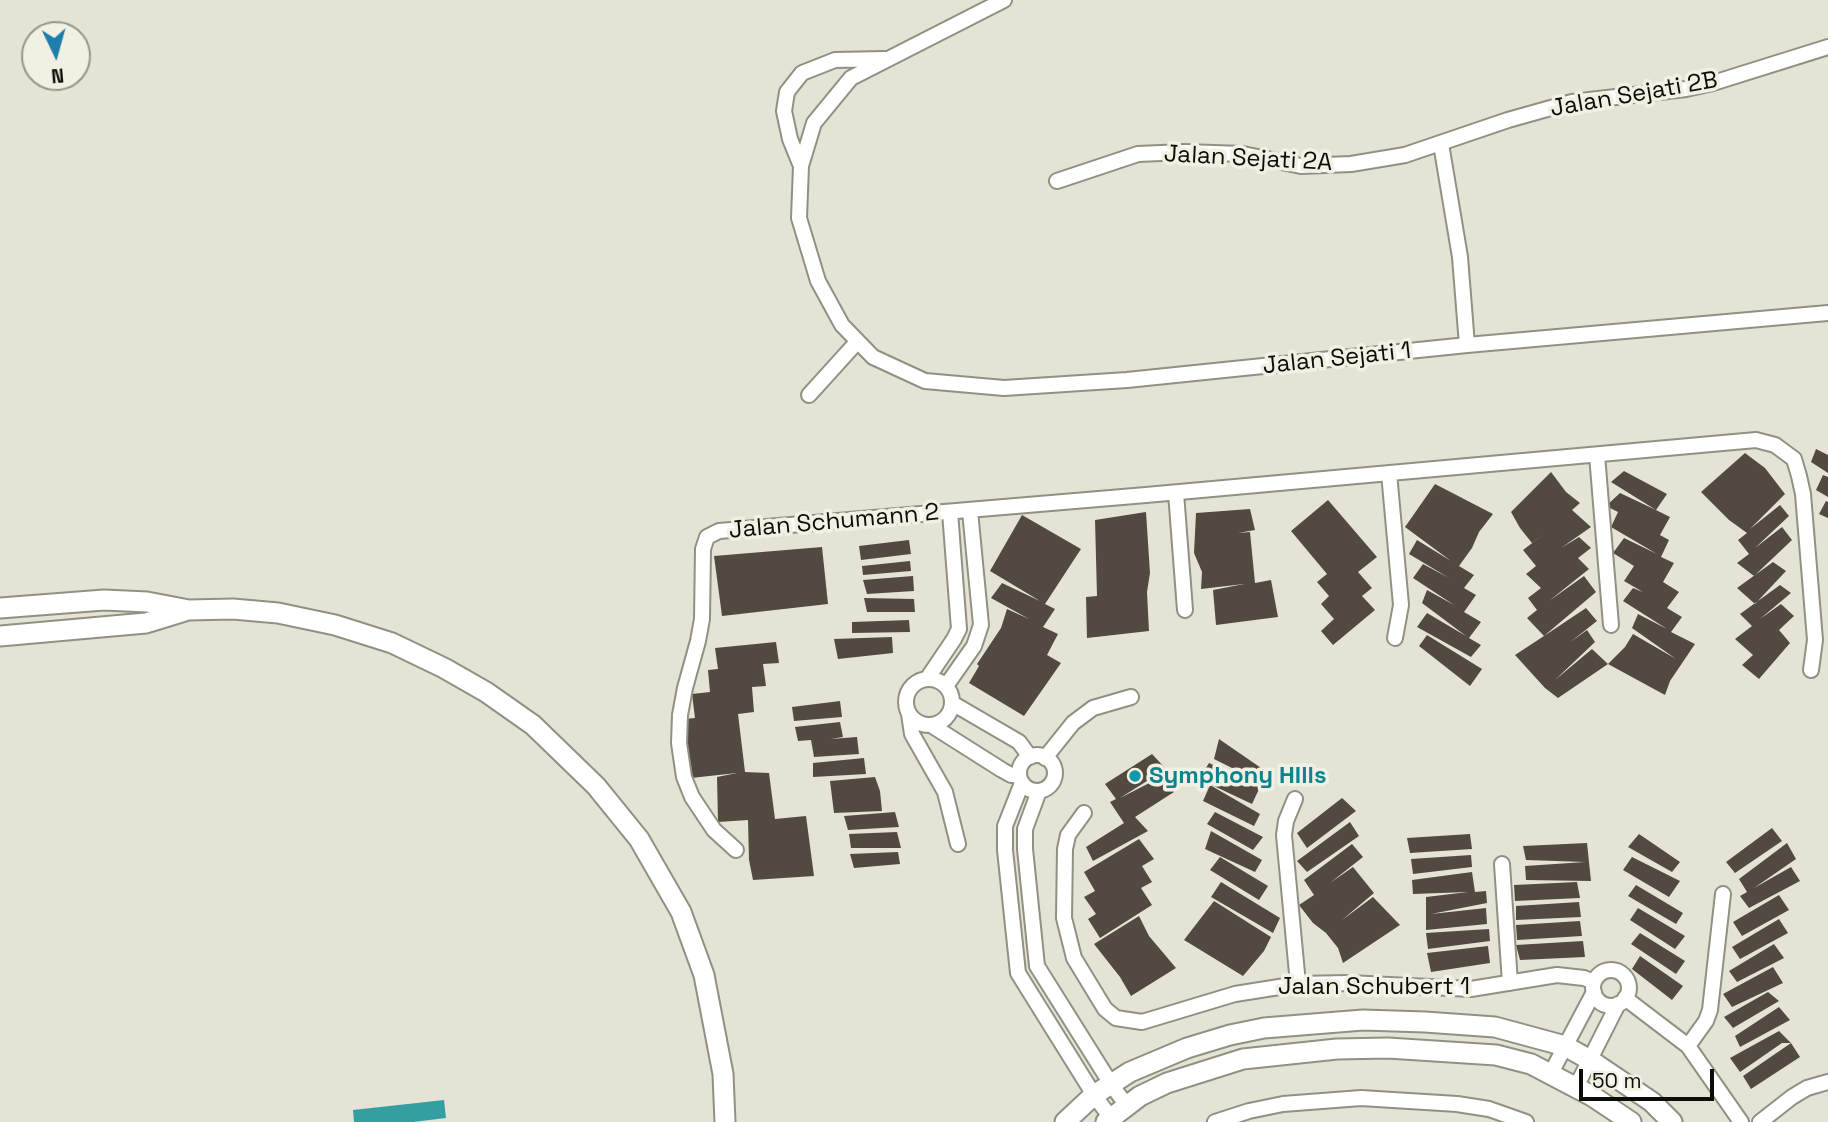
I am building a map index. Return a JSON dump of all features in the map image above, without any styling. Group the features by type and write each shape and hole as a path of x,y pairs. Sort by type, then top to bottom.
{"street":[{"name":"Jalan Sejati 1","path":"1004,0 850,78 814,123 801,166 799,218 818,281 842,325 873,357 925,381 1004,388 1128,380 1467,345 1828,313"},
{"name":"Jalan Sejati 2B","path":"1441,144 1508,120 1572,102 1686,89 1828,47"},
{"path":"801,166 790,139 784,111 787,92 794,83 802,74 835,60 888,59"},
{"path":"1441,144 1460,257 1467,345"},
{"name":"Jalan Sejati 2A","path":"1057,181 1138,154 1243,154 1301,166 1351,164 1405,155 1441,144"},
{"path":"808,395 857,342"},
{"path":"960,511 1755,440 1775,446 1794,459 1803,494 1815,640 1811,670"},
{"path":"1597,454 1611,625"},
{"path":"1389,473 1401,605 1395,638"},
{"path":"1176,492 1185,610"},
{"path":"946,686 974,646 981,625 960,511"},
{"path":"927,679 959,629 960,511"},
{"name":"Jalan Schumann 2","path":"736,850 714,830 692,797 684,777 679,743 682,702 702,619 703,549 707,537 719,531 960,511"},
{"path":"0,608 104,600 148,602 189,610 233,608 278,613 335,625 392,643 444,668 486,692 533,725 596,786 639,839 681,912 704,975 723,1074 725,1122"},
{"path":"0,636 146,623 189,610"},
{"path":"959,629 981,625"},
{"path":"932,725 948,716 952,703 946,686 927,679 910,688 905,704 912,734 945,792 958,844"},
{"path":"1132,697 1093,708 1037,757 1022,764 1021,779 1005,826 1005,850 1018,973 1108,1120 1140,1096 1167,1083 1242,1059 1337,1049 1388,1048 1496,1055 1531,1064 1576,1087 1631,1122"},
{"path":"909,714 916,722 932,725 1002,770 1021,779 1029,789 1039,791 1047,788 1054,779 1053,766 1019,742 952,703"},
{"path":"1039,791 1025,829 1037,966 1127,1106"},
{"path":"1294,799 1284,835 1297,984"},
{"name":"Jalan Schubert 1","path":"1084,813 1068,835 1065,849 1064,918 1074,958 1097,998 1116,1018 1142,1022 1235,994 1297,984 1348,983 1471,989 1557,975 1584,978 1594,987"},
{"path":"1502,864 1510,983"},
{"path":"1688,1046 1701,1029 1710,1010 1723,894"},
{"path":"1551,1073 1594,987 1596,977 1605,971 1621,974 1628,982 1628,993 1576,1087"},
{"path":"1594,987 1598,1000 1605,1005 1622,1001 1688,1046 1741,1122"},
{"path":"1065,1122 1094,1095 1130,1072 1187,1048 1264,1028 1363,1020 1495,1027 1565,1046 1590,1059 1652,1102 1672,1122"},
{"path":"1760,1122 1807,1088 1828,1082"},
{"path":"1215,1122 1248,1111 1283,1104 1361,1098 1457,1104 1498,1111 1526,1122"}],"water":[{"path":"444,1100 446,1118 413,1122 354,1122 353,1110"}],"building":[{"path":"1816,449 1828,455 1828,473 1811,462"},
{"path":"1745,453 1765,468 1785,494 1750,529 1780,505 1789,516 1755,548 1782,527 1792,540 1754,576 1737,563 1749,554 1738,540 1747,533 1729,520 1701,492"},
{"path":"1624,471 1667,494 1656,510 1611,482"},
{"path":"1551,472 1566,492 1580,503 1572,510 1591,527 1561,548 1579,537 1591,548 1578,558 1589,569 1549,601 1584,576 1596,592 1544,636 1527,618 1537,610 1528,598 1541,588 1526,574 1536,566 1523,550 1548,531 1532,543 1511,512"},
{"path":"1823,475 1828,477 1828,497 1816,490"},
{"path":"1435,484 1493,514 1459,566 1474,575 1464,588 1476,595 1464,612 1481,622 1469,638 1481,645 1471,657 1417,627 1427,613 1466,636 1422,603 1427,590 1454,605 1413,578 1423,564 1449,578 1409,554 1417,540 1451,561 1405,527"},
{"path":"1620,493 1670,517 1660,535 1669,540 1661,557 1674,563 1663,582 1679,592 1667,608 1682,617 1671,632 1695,644 1670,681 1665,695 1608,664 1625,647 1633,634 1676,659 1632,628 1638,614 1667,629 1623,601 1633,588 1643,592 1624,581 1634,566 1613,553 1624,538 1657,554 1611,527 1618,512 1606,506"},
{"path":"1328,500 1377,557 1358,572 1372,588 1362,596 1375,610 1333,645 1321,631 1334,619 1321,604 1329,596 1317,582 1327,574 1291,531"},
{"path":"1826,501 1828,502 1828,518 1819,514"},
{"path":"1250,509 1255,530 1238,533 1250,532 1255,583 1271,580 1278,617 1216,625 1213,590 1244,584 1201,589 1202,572 1194,553 1196,513"},
{"path":"1146,512 1150,573 1147,592 1149,631 1087,638 1086,597 1097,596 1095,520"},
{"path":"1022,515 1081,549 1045,604 1055,609 1043,627 1058,634 1047,655 1061,663 1024,716 969,683 979,666 977,664 1001,628 1007,609 1029,619 991,598 1002,583 1040,601 990,571"},
{"path":"909,540 911,554 861,560 859,546"},
{"path":"822,547 828,604 722,616 714,556"},
{"path":"910,561 911,571 863,575 862,566"},
{"path":"1773,562 1786,571 1755,604 1737,588"},
{"path":"913,576 914,591 867,594 863,580"},
{"path":"1780,585 1791,593 1760,619 1781,604 1794,616 1779,630 1790,643 1759,679 1742,665 1753,655 1735,639 1752,626 1740,614"},
{"path":"864,598 914,599 915,612 867,612"},
{"path":"1586,608 1597,621 1569,643 1587,630 1595,642 1555,680 1592,649 1608,664 1558,698 1545,688 1515,655"},
{"path":"909,620 910,632 852,633 852,622"},
{"path":"1427,635 1482,669 1470,686 1419,646"},
{"path":"892,637 893,653 838,659 834,639"},
{"path":"776,642 779,663 763,664 766,686 752,687 754,712 738,714 745,772 769,773 775,819 806,816 814,876 753,880 749,860 748,820 718,822 717,777 737,773 691,778 685,719 695,718 692,694 710,692 708,670 718,669 715,648"},
{"path":"840,701 842,717 794,721 792,707"},
{"path":"840,722 843,737 831,739 857,737 859,754 814,757 811,740 798,741 795,727"},
{"path":"1219,739 1264,770 1260,782 1214,759"},
{"path":"1152,754 1166,769 1120,798 1165,775 1174,792 1135,817 1148,831 1093,861 1086,847 1124,823 1110,802 1116,799 1105,784"},
{"path":"864,758 866,774 813,777 813,763"},
{"path":"1209,763 1260,787 1252,804 1199,779"},
{"path":"875,777 882,811 834,813 830,781"},
{"path":"1210,785 1260,814 1254,826 1203,801"},
{"path":"1342,798 1356,811 1307,848 1297,833"},
{"path":"895,812 899,827 848,830 844,816"},
{"path":"1215,812 1263,837 1253,850 1207,824"},
{"path":"1350,822 1359,836 1307,872 1297,861"},
{"path":"1772,828 1782,841 1735,873 1726,862"},
{"path":"1211,831 1262,860 1255,872 1205,849"},
{"path":"897,832 901,848 851,848 849,834"},
{"path":"1470,834 1472,849 1410,853 1407,838"},
{"path":"1639,834 1680,862 1672,872 1628,847"},
{"path":"1139,839 1154,859 1142,866 1152,882 1141,888 1152,905 1100,938 1088,919 1096,914 1084,897 1095,891 1084,872"},
{"path":"1587,843 1591,881 1526,880 1525,866 1585,862 1526,860 1523,846"},
{"path":"1787,843 1796,859 1754,888 1791,867 1800,881 1749,908 1740,896 1747,892 1739,879"},
{"path":"1352,844 1363,857 1330,883 1353,867 1374,893 1342,920 1373,897 1400,925 1343,963 1338,948 1299,905 1314,895 1304,880"},
{"path":"898,852 900,864 854,868 850,854"},
{"path":"1471,855 1472,867 1413,874 1411,859"},
{"path":"1220,857 1268,886 1259,900 1210,870"},
{"path":"1632,857 1680,881 1669,897 1623,870"},
{"path":"1472,872 1475,892 1486,891 1487,903 1431,914 1486,908 1487,924 1426,930 1426,897 1468,892 1413,894 1412,880"},
{"path":"1221,882 1280,918 1273,933 1211,897"},
{"path":"1577,882 1580,898 1515,901 1514,885"},
{"path":"1636,885 1683,913 1676,924 1628,896"},
{"path":"1779,895 1789,910 1742,936 1733,922"},
{"path":"1214,901 1271,937 1264,951 1243,976 1184,940"},
{"path":"1579,902 1581,917 1516,920 1516,906"},
{"path":"1638,908 1685,936 1675,949 1630,920"},
{"path":"1139,916 1149,936 1176,968 1131,996 1094,944"},
{"path":"1779,919 1788,933 1740,959 1732,947"},
{"path":"1580,921 1582,936 1517,940 1516,925"},
{"path":"1489,929 1490,941 1428,949 1426,933"},
{"path":"1640,933 1685,961 1676,974 1631,944"},
{"path":"1583,941 1585,957 1520,960 1516,945"},
{"path":"1774,944 1784,958 1737,982 1729,971"},
{"path":"1488,946 1490,963 1431,972 1427,953"},
{"path":"1640,956 1683,986 1672,1000 1632,969"},
{"path":"1773,967 1783,983 1732,1007 1723,994"},
{"path":"1768,992 1779,1001 1733,1028 1724,1017"},
{"path":"1779,1007 1790,1020 1740,1047 1735,1036"},
{"path":"1779,1031 1791,1043 1782,1043 1740,1072 1730,1058"},
{"path":"1791,1043 1800,1057 1751,1089 1743,1076"}],"place":[{"name":"Symphony HIlls","path":"1135,776"}]}
